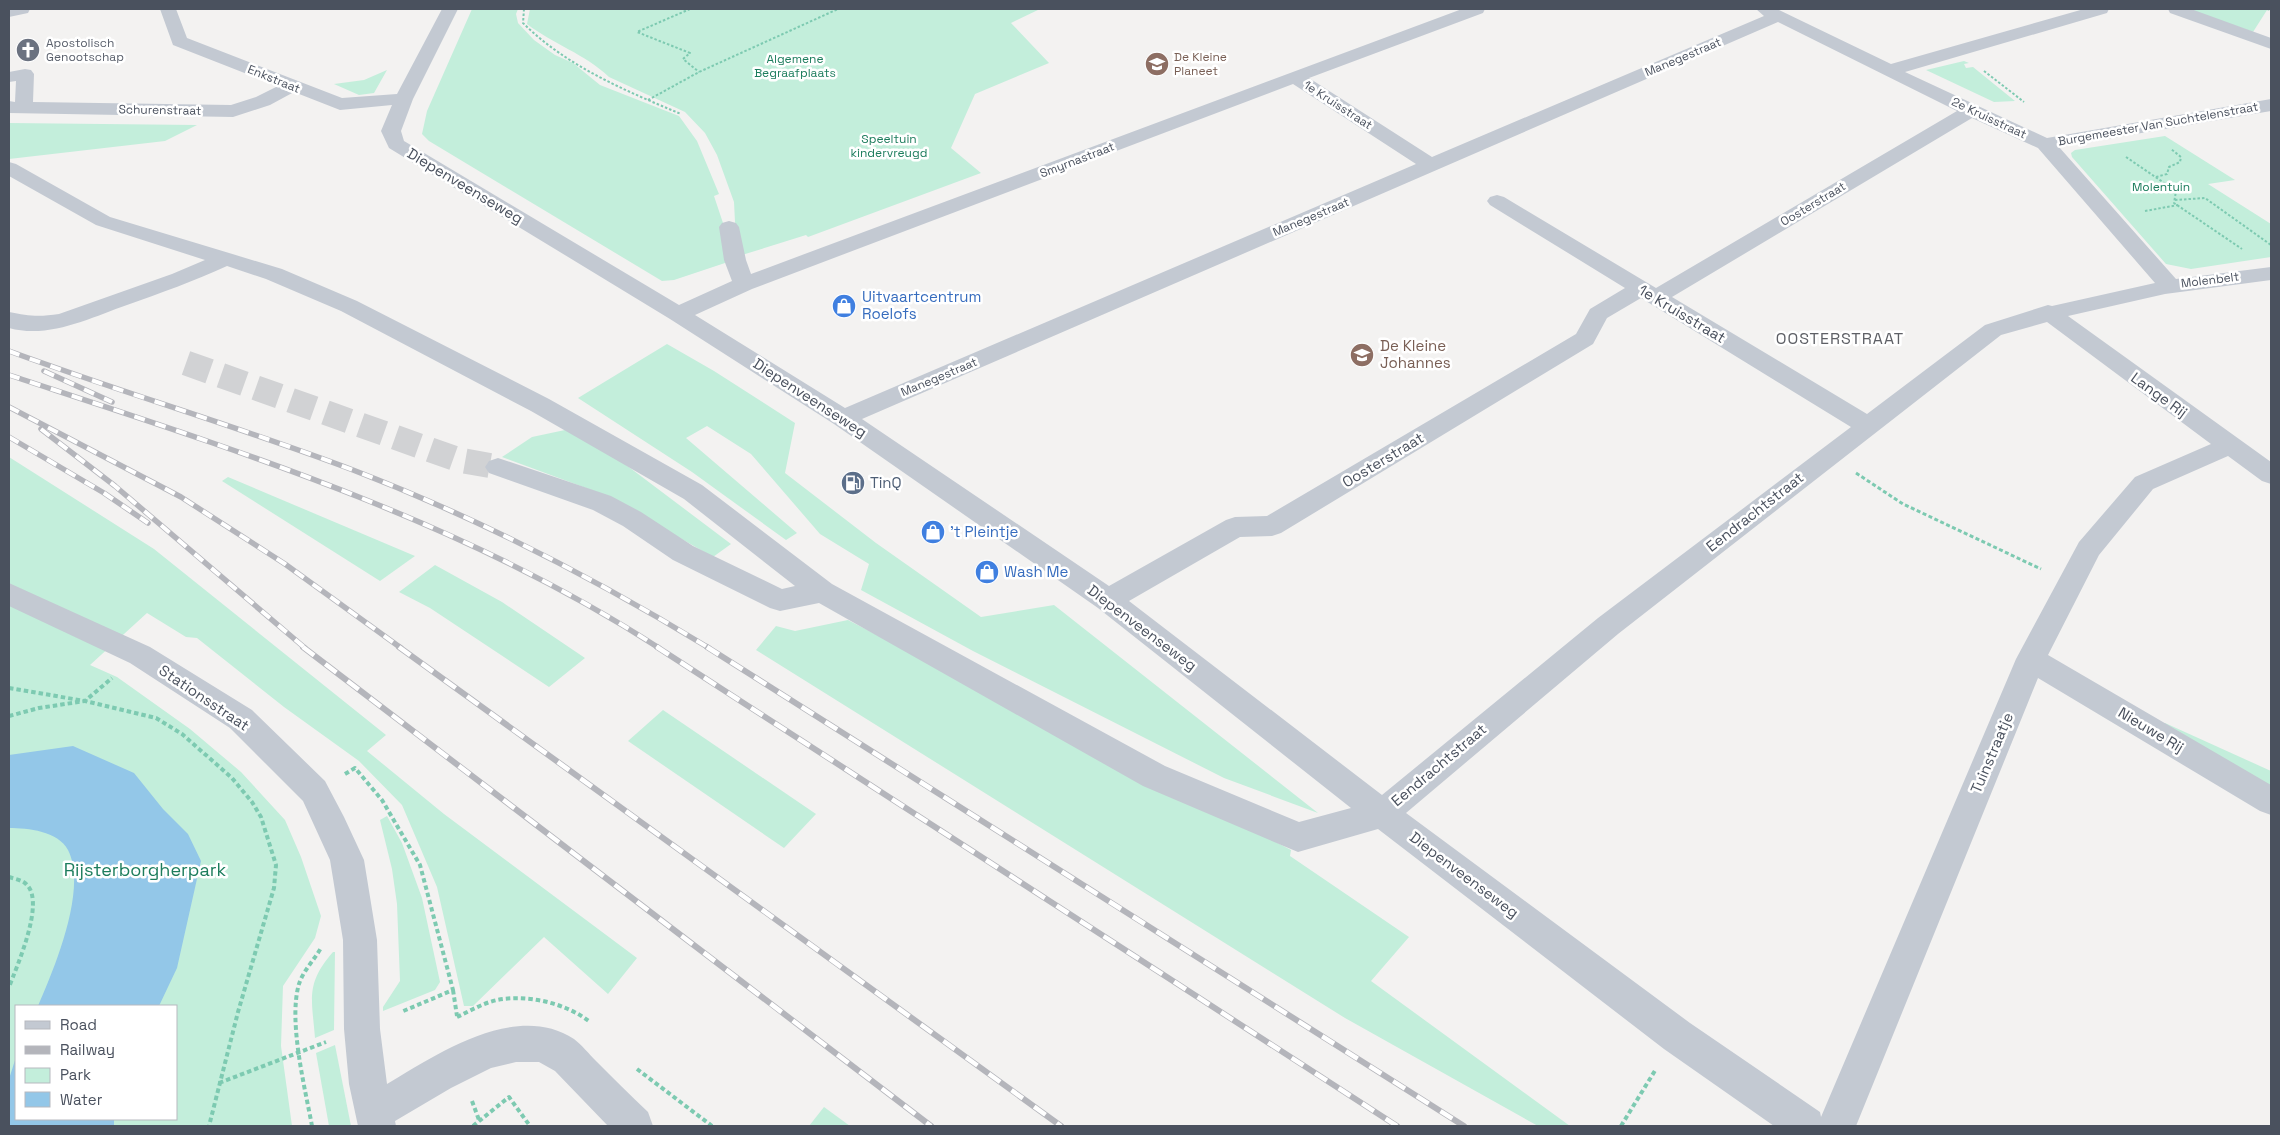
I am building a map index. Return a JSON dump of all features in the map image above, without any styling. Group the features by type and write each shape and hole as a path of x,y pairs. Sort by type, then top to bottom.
{"street":[{"path":"9,12 22,9"},
{"name":"Enkstraat","path":"168,9 179,41 292,86 340,104 404,99"},
{"name":"Diepenveenseweg","path":"450,9 404,99 392,131 396,144 678,314 843,418 1108,600 1382,814 1677,1036 1806,1126"},
{"name":"Smyrnastraat","path":"678,314 744,284 1477,9"},
{"path":"1891,70 2100,9"},
{"path":"2176,9 2271,44"},
{"name":"2e Kruisstraat","path":"1768,11 1971,111 2045,144 2168,285"},
{"name":"Manegestraat","path":"843,418 1431,165 1768,11"},
{"name":"Schurenstraat","path":"9,77 24,74 16,107 233,111 263,101 292,86"},
{"name":"1e Kruisstraat","path":"1296,78 1431,165"},
{"name":"Burgemeester Van Suchtelenstraat","path":"2045,144 2271,105"},
{"name":"Oosterstraat","path":"1108,600 1235,527 1272,526 1585,339 1598,314 1648,293 1971,111"},
{"path":"9,168 103,221 274,274 349,306 540,405 693,492 822,592 1154,776 1298,837 1382,814"},
{"name":"1e Kruisstraat","path":"1497,201 1868,426"},
{"path":"729,227 735,260 744,284"},
{"path":"9,319 17,323 40,324 63,320 180,279 225,259"},
{"name":"Molenbelt","path":"2168,285 2257,267 2271,287"},
{"name":"Eendrachtstraat","path":"1382,814 1608,626 1993,330 2048,312 2168,285"},
{"name":"Lange Rij","path":"2048,312 2271,475"},
{"name":"Tuinstraatje","path":"1837,1126 2031,659 2089,549 2144,483 2229,446"},
{"path":"498,467 602,503 632,519 683,553 780,600 822,592"},
{"name":"Stationsstraat","path":"9,594 140,655 241,719 314,792 333,826 347,860 360,940 362,1029 375,1120"},
{"name":"Nieuwe Rij","path":"2031,659 2271,801"},
{"path":"375,1120 464,1061 499,1046 520,1042 541,1043 559,1050 634,1126"}],"path":[{"path":"524,9 523,23 537,38 610,84 681,114"},
{"path":"690,9 637,32 690,53 683,59 699,72"},
{"path":"648,100 699,72 838,9"},
{"path":"2267,9 2271,10"},
{"name":"2e Kruisstraat","path":"1956,50 2026,104"},
{"path":"2095,136 2176,191 2174,203 2257,267"},
{"path":"2155,177 2167,174 2169,166 2180,162 2181,157 2166,147"},
{"path":"2175,200 2205,198 2271,245"},
{"path":"1828,456 1903,504 2071,583"},
{"path":"9,688 85,701 156,718 182,734 232,778 252,802 260,817 272,849 276,876 269,910 238,1012 209,1126"},
{"path":"9,716 39,708 85,701"},
{"path":"9,877 19,879 30,887 33,900 27,937 9,988"},
{"path":"312,1126 297,1031 296,992 302,976 324,943"},
{"path":"1621,1126 1677,1036"},
{"path":"473,1126 509,1096 530,1126"}],"green space":[{"path":"472,9 518,9 516,14 518,23 534,40 555,55 573,63 600,85 679,116 697,141 719,194 714,196 730,244 725,252 725,263 674,280 662,281 429,141 422,134 427,111"},
{"path":"530,9 1040,9 1011,23 1049,63 975,94 951,148 981,173 808,237 806,235 742,255 735,222 734,202 717,155 705,133 685,112 609,77 590,62 527,24"},
{"path":"2188,9 2263,9 2267,10 2253,32"},
{"path":"1964,61 1969,63 1964,64 1966,68 1973,67 2015,101 1994,102 1926,70"},
{"path":"387,70 374,93 359,95 334,84 364,80"},
{"path":"9,123 197,125 165,141 9,159"},
{"name":"Molentuin","path":"2165,136 2235,180 2208,184 2271,224 2271,257 2191,269 2166,264 2072,157 2071,153 2075,150"},
{"path":"667,344 714,371 795,423 785,473 876,543 981,617 1054,605 1318,813 1224,778 973,651 861,590 869,564 820,534 751,454 707,426 686,438 797,533 786,540 692,472 578,398"},
{"path":"565,430 589,437 731,544 713,557 605,495 502,457 532,437"},
{"name":"Rijsterborgherpark","path":"9,457 154,549 386,735 367,751 444,814 637,958 608,994 544,937 473,1006 464,1006 437,887 402,805 359,761 284,707 197,638 186,637 147,613 90,665 117,677 190,729 241,772 285,820 301,857 321,916 315,938 283,986 281,1046 292,1126 9,1126"},
{"path":"228,477 415,556 380,581 222,481"},
{"path":"435,565 502,602 585,658 549,687 430,608 399,592"},
{"path":"848,620 1291,850 1290,856 1409,937 1371,981 1570,1126 1538,1126 1345,1018 756,650 776,626 795,631"},
{"path":"663,710 816,814 784,848 628,741"},
{"path":"2165,723 2271,771 2271,792 2162,727"},
{"path":"387,816 402,843 422,898 440,982 435,990 383,1011 383,1007 400,981 397,904 392,869 380,820"},
{"path":"333,952 335,952 334,1030 315,1038 312,992 318,973"},
{"path":"335,1045 351,1126 329,1126 316,1053"},
{"path":"824,1107 850,1126 809,1126"}],"water":[{"path":"73,746 134,773 163,809 188,834 201,861 177,968 159,1005 38,1005 60,951 72,907 73,866 68,850 57,839 42,832 9,828 9,755"},
{"path":"15,1060 15,1120 114,1120 114,1126 9,1126 9,1079"}],"tunnel":[{"path":"186,363 459,460 498,467"}],"railway":[{"path":"9,351 310,454 445,508 580,574 709,648"},
{"path":"44,371 112,402"},
{"path":"9,375 261,460 425,524 505,561 583,602 659,648"},
{"path":"9,407 181,497 285,564 401,648"},
{"path":"41,429 115,486 305,648"},
{"path":"9,437 104,493 148,523"},
{"path":"303,647 931,1126"},
{"path":"399,647 1061,1126"},
{"path":"657,647 1397,1126"},
{"path":"707,647 1464,1126"}],"place":[{"name":"Apostolisch Genootschap","path":"28,50"},
{"name":"De Kleine Planeet","path":"1157,64"},
{"name":"Uitvaartcentrum Roelofs","path":"844,306"},
{"name":"De Kleine Johannes","path":"1362,355"},
{"name":"TinQ","path":"853,483"},
{"name":"'t Pleintje","path":"933,532"},
{"name":"Wash Me","path":"987,572"}],"district":[{"name":"OOSTERSTRAAT","path":"1840,338"}],"park label":[{"name":"Algemene Begraafplaats","path":"795,66"},
{"name":"Speeltuin kindervreugd","path":"889,146"}]}
